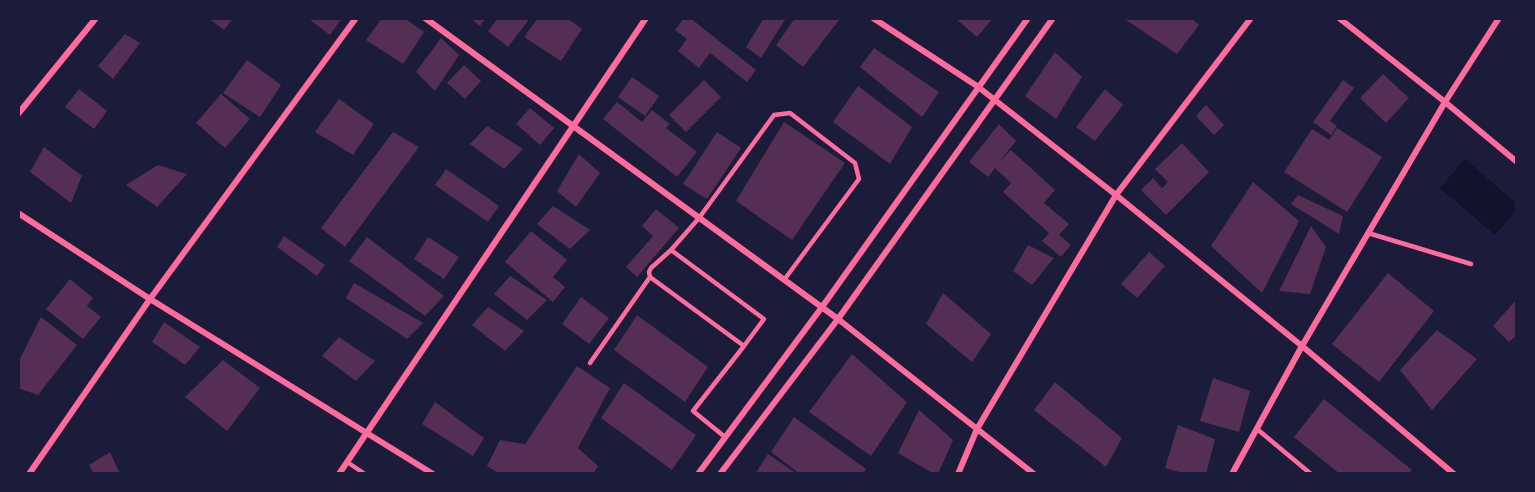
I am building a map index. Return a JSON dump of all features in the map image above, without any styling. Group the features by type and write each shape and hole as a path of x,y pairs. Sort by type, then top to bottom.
{"street":[{"path":"18,114 96,18"},
{"path":"30,474 150,299 356,18"},
{"path":"425,18 822,307 1034,474"},
{"path":"339,474 646,18"},
{"path":"873,18 994,99 1302,346 1454,474"},
{"path":"698,474 822,307 977,86 1028,18"},
{"path":"720,474 838,319 1053,18"},
{"path":"958,474 977,429 1116,195 1251,18"},
{"path":"1339,18 1517,162"},
{"path":"1232,474 1302,346 1368,233 1445,102 1499,18"},
{"path":"18,213 150,299 433,474"}],"lane":[{"path":"590,363 650,277 651,268 671,250 699,218 774,116 790,113 855,163 859,179 784,280"},
{"path":"1368,233 1471,264"},
{"path":"671,250 764,319 693,411 725,437"},
{"path":"650,277 744,346"},
{"path":"1257,429 1311,474"},
{"path":"346,462 365,474"}],"shaded area":[{"path":"1465,159 1517,204 1517,209 1495,235 1440,188"}],"building":[{"path":"208,18 233,18 224,30"},
{"path":"310,18 342,18 330,35"},
{"path":"382,18 404,18 424,32 403,64 366,40"},
{"path":"470,18 486,18 480,26"},
{"path":"498,18 530,18 508,47 488,31"},
{"path":"538,18 567,18 582,29 561,61 524,37"},
{"path":"684,18 690,18 756,70 747,82 710,53 699,68 678,51 687,39 675,30"},
{"path":"764,18 786,18 761,58 746,47"},
{"path":"795,18 836,18 839,20 803,67 776,45"},
{"path":"955,18 993,18 977,37"},
{"path":"1123,18 1191,18 1199,25 1177,54"},
{"path":"125,34 140,43 113,79 98,66"},
{"path":"441,38 459,55 435,91 416,72"},
{"path":"874,48 939,92 922,117 860,67"},
{"path":"1055,52 1082,77 1056,119 1025,96"},
{"path":"247,60 281,85 260,117 223,93"},
{"path":"464,65 481,81 465,99 447,83"},
{"path":"1383,74 1409,98 1386,123 1360,98"},
{"path":"632,77 659,96 645,116 618,97"},
{"path":"704,80 721,97 686,132 669,115"},
{"path":"1343,80 1354,88 1330,121 1337,126 1331,135 1313,122"},
{"path":"858,86 912,127 890,164 833,122"},
{"path":"79,89 107,111 94,129 65,107"},
{"path":"1105,89 1123,105 1095,141 1076,127"},
{"path":"221,94 250,119 225,148 196,123"},
{"path":"339,99 374,124 353,155 315,132"},
{"path":"617,102 642,122 652,110 670,124 666,128 697,152 677,177 603,119"},
{"path":"1206,105 1224,125 1214,135 1196,116"},
{"path":"530,108 554,128 540,145 516,124"},
{"path":"784,122 845,163 792,240 736,201"},
{"path":"999,124 1016,141 999,162 1011,150 1055,190 1044,203 1069,224 1059,235 1071,245 1061,257 1042,241 1049,233 1003,192 1011,183 995,168 988,177 969,162"},
{"path":"487,126 523,149 504,169 470,144"},
{"path":"1337,128 1382,157 1347,212 1284,172 1312,129 1329,140"},
{"path":"393,132 419,147 345,247 321,228"},
{"path":"717,132 741,148 707,199 683,184"},
{"path":"1182,143 1209,172 1166,215 1141,190 1153,178 1162,188 1168,182 1155,169"},
{"path":"44,147 82,176 71,203 30,172"},
{"path":"579,154 600,173 576,207 557,191"},
{"path":"158,165 187,174 157,207 126,185"},
{"path":"446,169 499,206 488,222 435,185"},
{"path":"1253,182 1299,221 1262,293 1211,246"},
{"path":"1298,195 1343,216 1339,234 1291,204"},
{"path":"553,206 590,230 570,249 537,224"},
{"path":"656,209 679,228 637,277 626,267 653,236 642,226"},
{"path":"1311,226 1326,247 1310,294 1279,291"},
{"path":"531,231 567,260 553,277 565,287 553,302 505,262"},
{"path":"284,236 325,265 317,276 277,247"},
{"path":"367,237 444,296 425,316 349,261"},
{"path":"428,237 459,257 444,279 414,259"},
{"path":"1028,245 1054,258 1032,285 1013,271"},
{"path":"1149,252 1165,266 1137,298 1121,284"},
{"path":"1388,273 1434,311 1379,382 1332,344"},
{"path":"510,276 547,300 527,320 494,294"},
{"path":"70,279 93,298 87,306 101,317 83,339 46,309"},
{"path":"354,283 423,323 407,339 346,298"},
{"path":"943,293 991,334 972,362 926,324"},
{"path":"581,297 609,318 589,344 562,324"},
{"path":"1517,299 1517,335 1509,342 1493,326"},
{"path":"488,307 524,331 505,351 472,325"},
{"path":"637,315 708,367 685,402 614,350"},
{"path":"41,317 77,345 38,395 18,388 18,363"},
{"path":"164,322 200,347 185,365 152,342"},
{"path":"1437,330 1477,359 1432,410 1400,370"},
{"path":"339,337 375,361 356,381 322,356"},
{"path":"852,354 907,402 871,456 809,412"},
{"path":"223,360 260,388 227,431 185,397"},
{"path":"577,366 610,388 578,448 598,466 593,474 500,474 487,466 500,440 525,444"},
{"path":"1213,378 1250,391 1239,432 1200,421"},
{"path":"1055,382 1122,438 1106,467 1034,410"},
{"path":"624,383 696,435 672,470 601,418"},
{"path":"1324,399 1412,470 1408,474 1340,474 1294,437"},
{"path":"435,402 484,438 473,456 422,424"},
{"path":"919,410 953,440 938,474 934,474 898,453"},
{"path":"794,417 866,469 863,474 800,474 771,452"},
{"path":"1178,425 1215,439 1206,474 1186,474 1165,468"},
{"path":"110,452 120,474 94,474 89,465"},
{"path":"768,454 797,474 755,474"}]}
